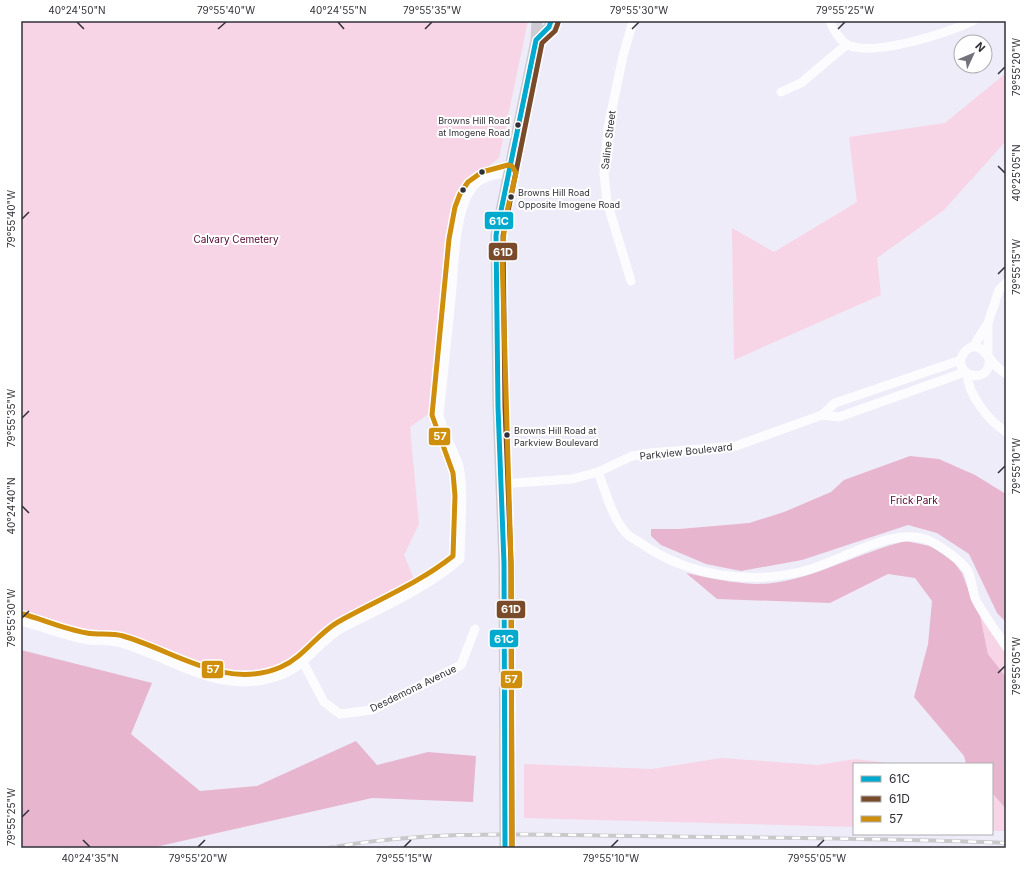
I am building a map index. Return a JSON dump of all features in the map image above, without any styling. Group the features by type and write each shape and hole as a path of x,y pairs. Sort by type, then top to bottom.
{"main road":[{"path":"505,848 506,764 496,235 536,40 537,21"},
{"path":"536,40 549,27 551,21"}],"street":[{"name":"Saline Street","path":"631,282 607,202 604,174 608,128 623,56 633,21"},
{"path":"830,21 846,45 861,49 905,43 956,29 973,21"},
{"path":"781,92 801,84 846,45"},
{"path":"21,620 88,640 119,642 144,650 189,671 223,681 251,683 283,674 303,662 336,632 400,598 449,569 460,560 461,479 459,464 442,429 439,415 457,233 464,201 472,187 477,182 490,175 509,172"},
{"path":"973,391 982,374 989,367 988,323 999,290 1006,283"},
{"name":"Parkview Boulevard","path":"501,484 572,479 598,472 632,456 736,446 822,415 835,403 961,360 965,351 973,347 988,323"},
{"path":"973,347 981,348 989,355 1006,376"},
{"path":"961,360 966,372 967,380 973,391 997,426 1006,432"},
{"path":"966,372 1006,376"},
{"name":"Parkview Boulevard","path":"822,415 839,417 966,372"},
{"path":"598,472 615,515 627,534 654,552 682,566 718,575 764,577 804,571 883,541 903,536 929,541 954,557 967,571 976,600 1006,646"},
{"name":"Desdemona Avenue","path":"303,662 324,702 340,714 372,710 461,665 475,629"}],"green space":[{"name":"Calvary Cemetery","path":"21,21 528,21 499,158 459,189 430,413 410,427 419,524 404,555 414,579 325,630 296,658 275,671 251,677 225,675 182,661 133,639 85,633 21,615"},
{"path":"1006,73 1006,141 944,210 877,258 881,295 734,360 732,228 774,252 857,202 849,137 945,123"},
{"name":"Frick Park","path":"910,456 939,459 975,475 1006,494 1006,622 997,613 969,554 937,533 908,525 802,560 741,571 706,564 661,545 651,536 651,529 679,529 749,523 784,512 831,492 844,480"},
{"path":"906,541 930,546 953,561 962,573 974,605 980,615 988,654 1006,677 1006,809 993,794 993,763 966,763 964,756 914,697 928,644 932,601 915,578 888,574 830,603 717,599 686,573 738,583 774,583 812,574 888,546"},
{"path":"980,615 1006,655 1006,677 988,654"},
{"path":"21,650 152,683 131,734 200,791 257,786 356,741 377,765 428,752 476,756 473,802 372,798 151,848 21,848"},
{"path":"721,758 818,765 855,759 889,763 853,763 853,827 524,818 524,764 652,769"},
{"path":"993,794 1006,809 1006,831 993,831"}],"railway":[{"path":"329,848 407,838 485,834 870,839 1006,843"}],"transit line":[{"name":"61C","path":"505,848 504,563 498,407 496,235 536,40 549,27 551,21"},
{"name":"61D","path":"512,848 511,563 505,407 503,236 542,43 555,31 558,23"},
{"name":"57","path":"23,614 63,627 92,634 123,636 181,659 221,672 240,674 261,673 289,663 304,652 330,627 426,575 453,556 455,496 453,473 432,415 449,239 455,207 460,194 468,182 482,172 508,165 512,166 516,173 505,220 502,255 511,563 512,848"}],"place":[{"name":"Browns Hill Road at Imogene Road","path":"518,125"},
{"name":"Browns Hill Road Opposite Imogene Road","path":"511,197"},
{"name":"Browns Hill Road at Parkview Boulevard","path":"507,435"}]}
